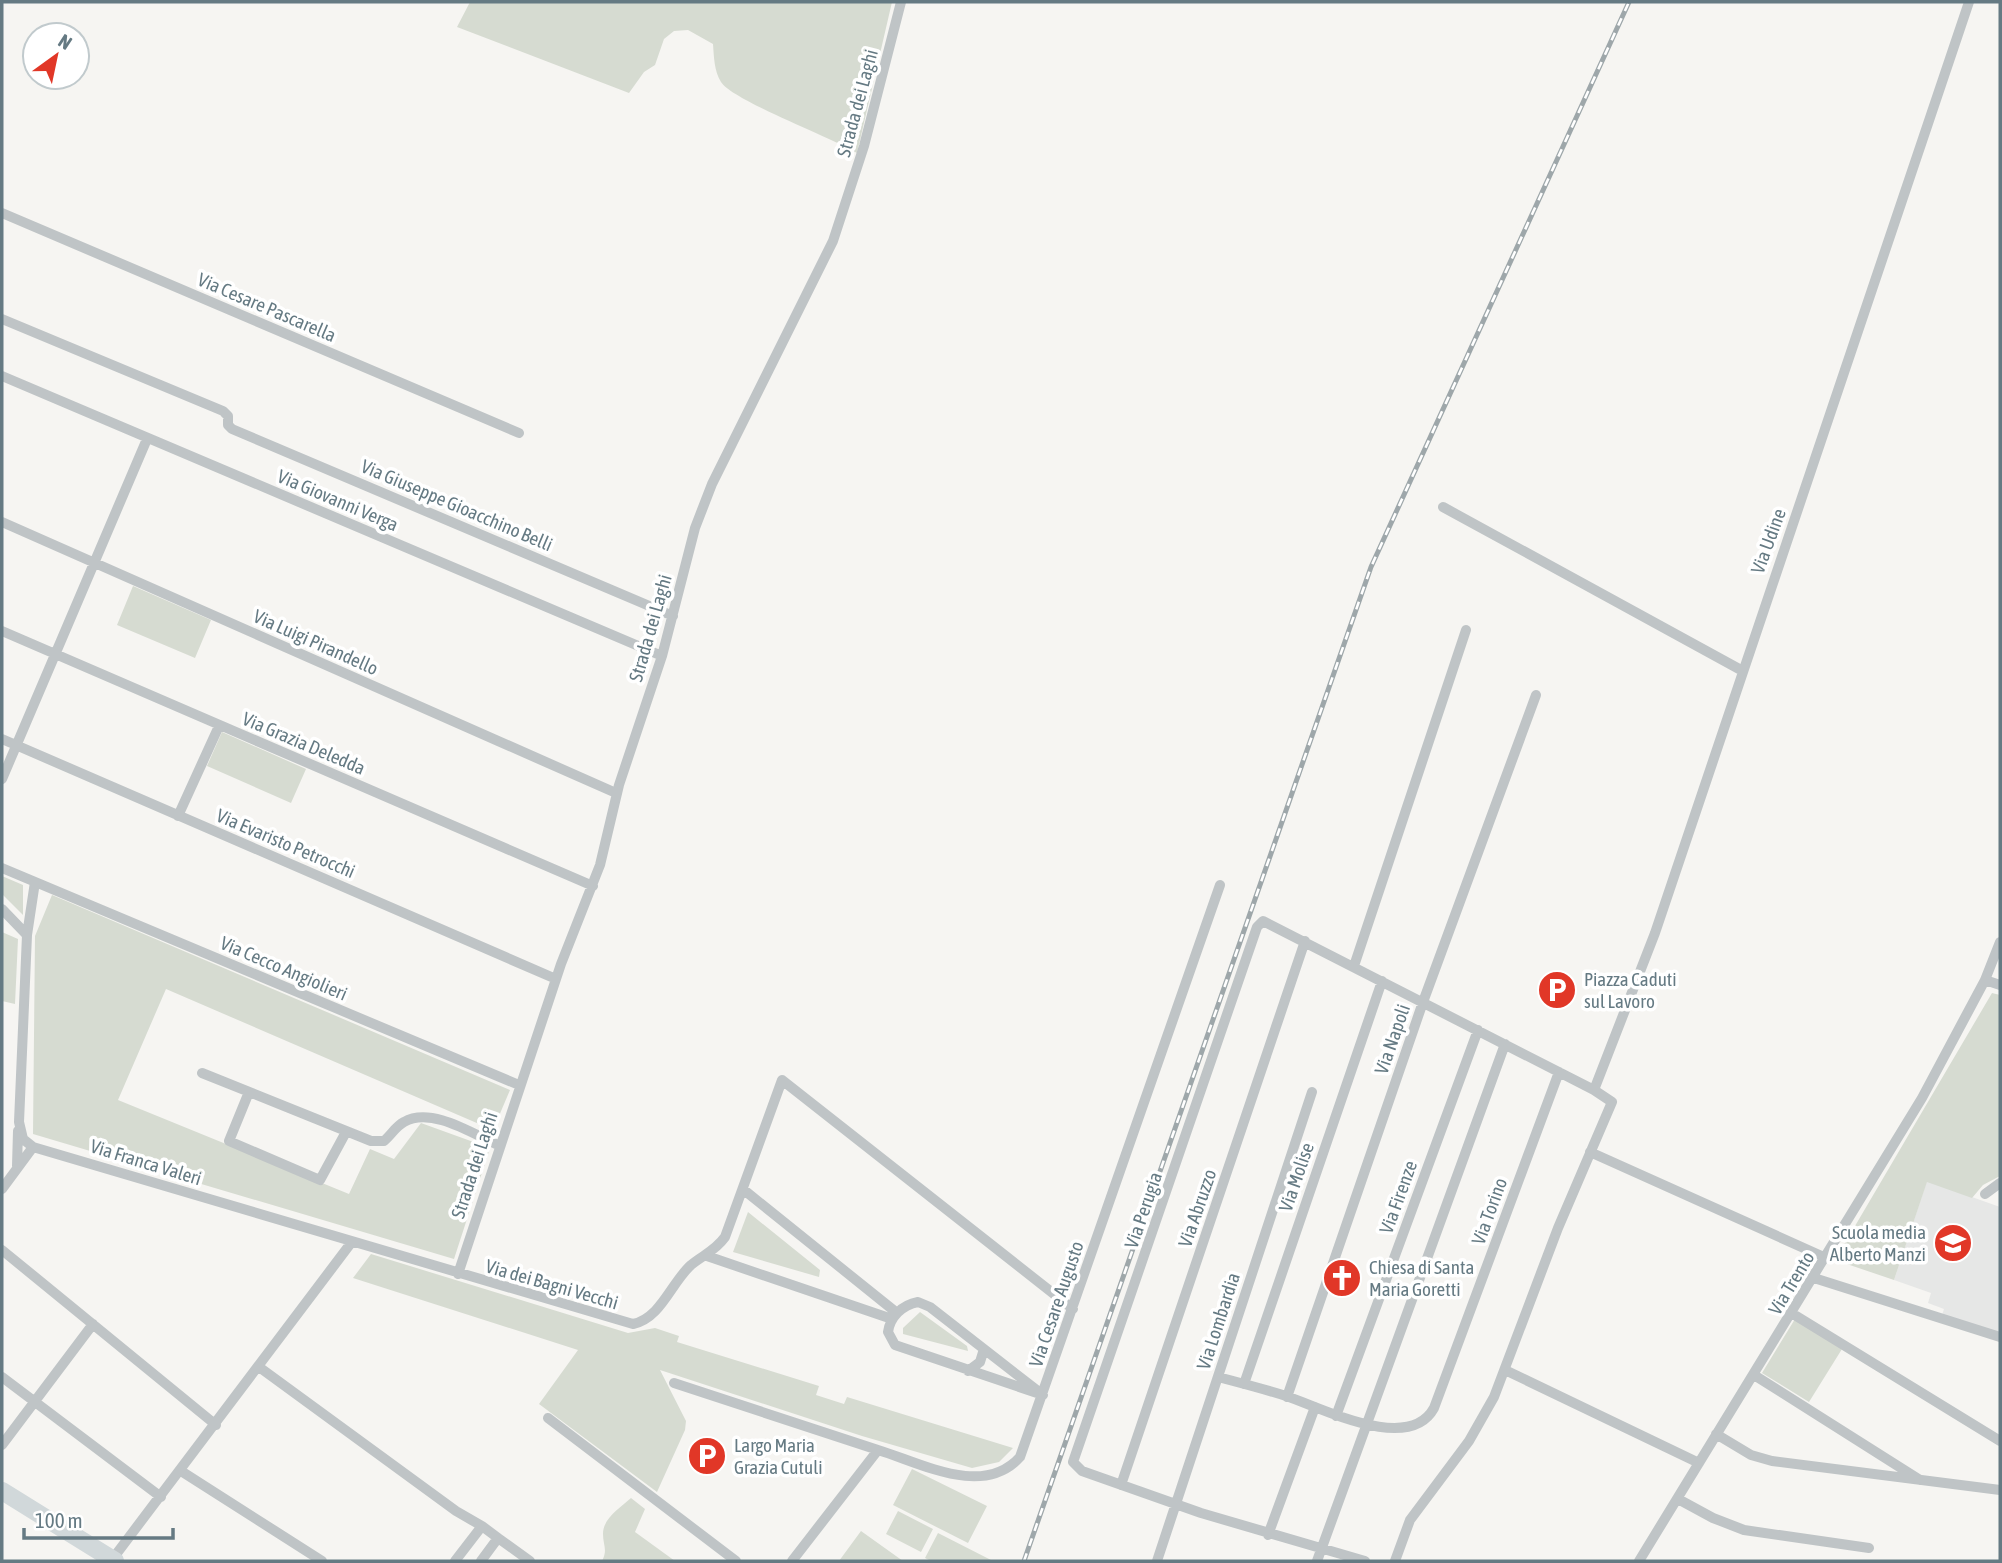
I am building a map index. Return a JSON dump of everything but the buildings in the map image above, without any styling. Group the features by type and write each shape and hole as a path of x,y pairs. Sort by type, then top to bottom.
{"main road":[{"path":"2,1491 113,1561"}],"street":[{"name":"Strada dei Laghi","path":"458,1274 498,1145 556,979 604,854 616,793 662,656 692,538 709,489 815,282 841,223 901,2"},
{"name":"Via Udine","path":"1594,1090 1655,933 1741,670 1825,434 1969,2"},
{"name":"Via Cesare Pascarella","path":"2,213 519,433"},
{"name":"Via Giuseppe Gioacchino Belli","path":"2,318 225,412 229,417 228,425 673,616"},
{"name":"Via Giovanni Verga","path":"2,376 662,656"},
{"path":"2,779 148,439"},
{"path":"1443,506 1741,670"},
{"name":"Via Luigi Pirandello","path":"2,522 616,793"},
{"path":"1354,966 1466,629"},
{"name":"Via Grazia Deledda","path":"2,631 593,886"},
{"name":"Via Napoli","path":"1287,1397 1423,1002 1536,695"},
{"path":"178,816 219,726"},
{"name":"Via Evaristo Petrocchi","path":"2,739 556,979"},
{"name":"Via Cecco Angiolieri","path":"2,869 519,1086"},
{"path":"17,1166 27,935 35,882"},
{"name":"Via Cesare Augusto","path":"674,1383 959,1475 978,1478 996,1476 1020,1457 1044,1395 1220,885"},
{"path":"2,909 27,935"},
{"name":"Via Perugia","path":"1305,941 1266,921 1261,922 1257,928 1195,1116 1073,1458 1074,1465 1178,1506 1268,1535 1365,1561"},
{"path":"2,923 27,935"},
{"path":"1305,941 1611,1100 1611,1107 1550,1247 1505,1370 1469,1441 1410,1520 1395,1561"},
{"name":"Via Abruzzo","path":"1121,1485 1305,941"},
{"name":"Via Trento","path":"1639,1561 1793,1314 1922,1098 1985,980 2000,942"},
{"path":"1985,980 2000,985"},
{"name":"Via Molise","path":"1244,1384 1382,981"},
{"name":"Via Firenze","path":"1336,1416 1478,1030"},
{"path":"1317,1561 1505,1044"},
{"name":"Via Torino","path":"1218,1377 1365,1424 1413,1426 1432,1412 1559,1072"},
{"path":"202,1073 346,1132 380,1142 403,1122 425,1117 498,1145"},
{"name":"Via dei Bagni Vecchi","path":"458,1274 633,1324 648,1318 689,1268 707,1256 725,1237 744,1191 782,1080 1073,1309"},
{"path":"249,1092 229,1140 320,1180 346,1132"},
{"name":"Via Lombardia","path":"1157,1561 1178,1506 1312,1092"},
{"path":"2,1189 6,1176 33,1147 23,1139 19,1122"},
{"name":"Via Franca Valeri","path":"33,1147 458,1274"},
{"path":"1590,1152 1826,1258"},
{"path":"1984,1194 2000,1182"},
{"path":"744,1191 894,1316"},
{"path":"113,1561 351,1243"},
{"path":"2,1250 216,1424"},
{"path":"707,1256 894,1316"},
{"path":"1814,1278 2000,1337"},
{"path":"921,1302 1044,1395 895,1345 888,1332 894,1316 909,1304 921,1302"},
{"path":"1793,1314 2000,1441"},
{"path":"2,1445 93,1324"},
{"path":"968,1371 980,1362 984,1349"},
{"path":"259,1367 456,1511 482,1526 530,1561"},
{"path":"1505,1370 1699,1463"},
{"path":"1754,1375 1924,1482"},
{"path":"2,1377 161,1497"},
{"path":"1268,1535 1315,1408"},
{"path":"548,1418 736,1561"},
{"path":"1716,1434 1751,1455 1772,1461 2000,1490"},
{"path":"792,1561 878,1450"},
{"path":"181,1471 322,1561"},
{"path":"1678,1499 1724,1523 1754,1532 1869,1548"},
{"path":"455,1561 482,1526"},
{"path":"481,1561 498,1538"}],"shaded area":[{"path":"470,2 892,2 857,153 729,90 717,73 713,44 688,30 674,31 664,39 655,65 644,72 629,93 457,27"},
{"path":"133,586 211,620 195,658 117,625"},
{"path":"222,732 306,769 291,803 207,766"},
{"path":"2,876 23,885 23,915 2,894"},
{"path":"52,895 510,1090 493,1130 166,989 118,1100 349,1194 370,1149 394,1159 421,1123 490,1148 454,1259 33,1134 35,936"},
{"path":"2,932 18,939 15,1004 2,1001"},
{"path":"1992,993 2000,995 2000,1176 1983,1185 1972,1198 1927,1182 1894,1280 1835,1260"},
{"name":"Scuola media Alberto Manzi","path":"1927,1181 2000,1207 2000,1340 1940,1321 1944,1309 1928,1303 1931,1293 1894,1280"},
{"path":"748,1212 820,1270 819,1277 733,1252"},
{"path":"371,1254 628,1333 655,1328 679,1336 677,1342 819,1386 816,1395 844,1404 847,1397 1013,1448 999,1462 972,1468 862,1436 660,1370 686,1421 685,1430 657,1492 539,1404 578,1350 353,1278"},
{"path":"920,1312 967,1346 968,1351 903,1334 903,1328"},
{"path":"1795,1319 1842,1349 1809,1402 1762,1373"},
{"path":"912,1469 987,1506 968,1543 893,1505"},
{"path":"631,1498 645,1509 635,1532 675,1561 602,1561 605,1554 603,1534 606,1523"},
{"path":"898,1511 933,1529 921,1552 886,1534"},
{"path":"861,1531 903,1561 839,1561"},
{"path":"938,1533 991,1561 931,1561 925,1558"}],"railway":[{"path":"1024,1561 1371,567 1629,2"}],"place":[{"name":"Piazza Caduti sul Lavoro","path":"1557,990"},
{"name":"Scuola media Alberto Manzi","path":"1953,1243"},
{"name":"Chiesa di Santa Maria Goretti","path":"1342,1278"},
{"name":"Largo Maria Grazia Cutuli","path":"707,1456"}]}
